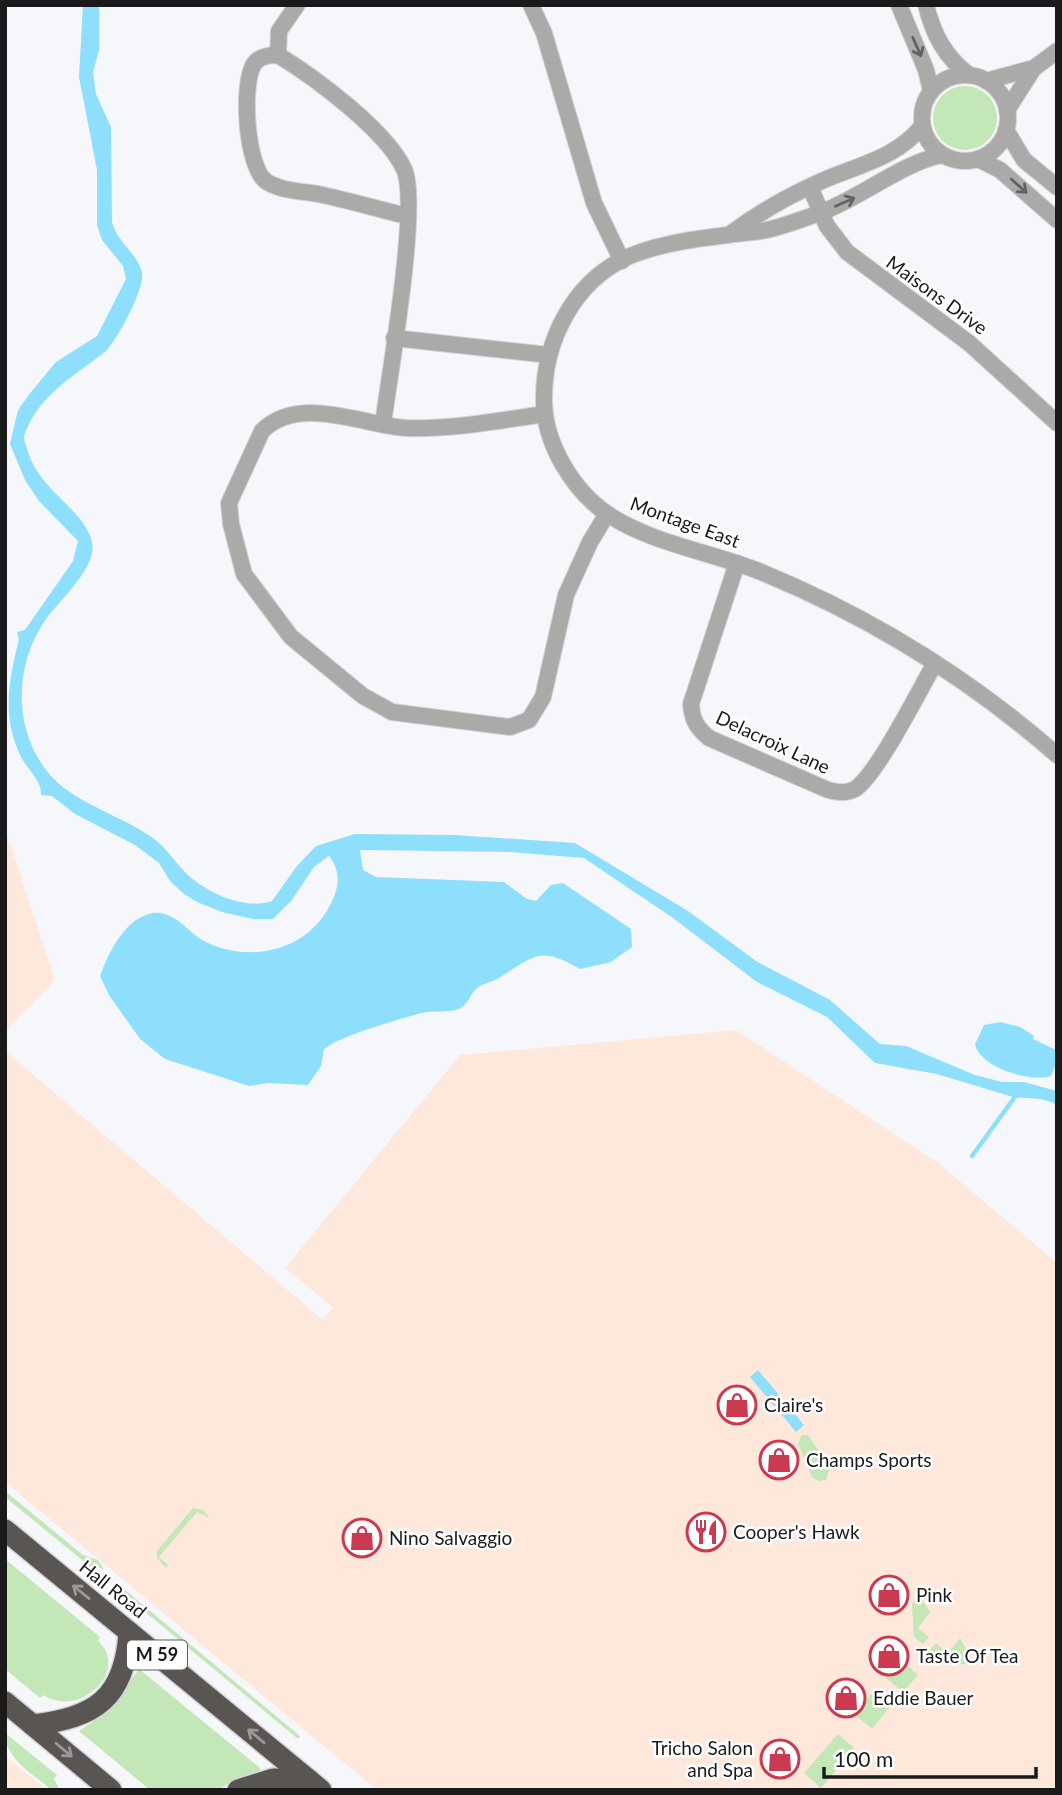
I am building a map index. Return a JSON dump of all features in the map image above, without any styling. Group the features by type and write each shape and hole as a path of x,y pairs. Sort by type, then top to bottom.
{"highway":[{"name":"Hall Road","path":"5,1530 315,1785"},
{"path":"33,1725 71,1719 99,1706 121,1677 129,1632"},
{"path":"5,1702 111,1790"},
{"path":"238,1790 273,1779 315,1785"}],"street":[{"path":"278,55 279,31 297,5"},
{"path":"530,5 544,33 594,202 622,261"},
{"path":"899,5 926,70 931,91"},
{"path":"926,5 934,32 943,48 969,75 986,81 999,93 1007,110 1006,130 995,148 978,159 960,160 942,155 929,142 922,125 923,107 931,91 944,80 969,75"},
{"path":"1007,110 1034,68 1057,51"},
{"path":"278,55 342,102 393,151 405,171 407,216 383,424"},
{"path":"278,55 258,60 252,66 248,86 248,134 254,164 264,180 284,189 407,216"},
{"path":"986,81 1034,68"},
{"name":"Montage East","path":"733,232 755,215 810,187 894,152 909,142 922,125"},
{"path":"1006,130 1024,160 1057,187"},
{"name":"Montage East","path":"942,155 920,160 869,191 820,213 762,231 733,232 649,250 622,261 592,282 562,319 549,355 544,387 545,414 565,467 576,484 607,514 646,534 737,563 844,610 935,663 1057,755"},
{"path":"978,159 1000,170 1057,220"},
{"name":"Maisons Drive","path":"810,187 820,213 836,240 861,264 969,343 1057,423"},
{"path":"394,338 549,355"},
{"path":"545,414 485,423 420,427 309,413 284,415 262,431 229,503 230,524 244,574 291,637 363,696 392,712 510,727 529,720 544,697 566,595 590,542 607,514"},
{"name":"Delacroix Lane","path":"737,563 691,704 692,718 698,729 709,738 828,790 841,793 853,790 870,773 935,663"}],"shaded area":[{"path":"5,828 55,980 5,1032"},
{"path":"736,1030 938,1163 1057,1263 1057,1790 377,1790 5,1482 5,1051 323,1320 333,1307 285,1268 460,1055"},
{"path":"5,1750 9,1759 47,1790 5,1790"}],"green space":[{"path":"965,86 983,92 991,100 997,118 991,136 983,144 965,150 947,144 939,136 933,118 939,100 947,92"},
{"path":"802,1435 808,1435 830,1468 826,1480 819,1481 812,1477 798,1444"},
{"path":"5,1491 83,1555 98,1560 104,1569 93,1569 5,1497"},
{"path":"193,1508 204,1510 209,1518 197,1512 159,1557 168,1565 166,1568 157,1558 157,1551"},
{"path":"5,1559 100,1637 98,1641 107,1653 105,1678 85,1696 71,1701 57,1701 43,1695 40,1698 5,1669"},
{"path":"125,1590 300,1736 298,1739 121,1592"},
{"path":"919,1595 930,1612 918,1628 929,1637 923,1644 914,1637 912,1604"},
{"path":"960,1638 971,1658 965,1664 947,1665 930,1650 936,1643 948,1653"},
{"path":"901,1660 918,1675 903,1692 886,1678"},
{"path":"139,1669 260,1768 260,1771 236,1778 219,1790 150,1790 79,1731 108,1711"},
{"path":"875,1690 892,1704 872,1729 854,1714"},
{"path":"5,1733 57,1775 54,1779 60,1790 52,1790 21,1765 10,1751"},
{"path":"838,1734 855,1749 821,1788 804,1773"}],"water":[{"path":"83,5 99,5 99,50 93,73 96,94 111,127 112,222 118,236 136,259 142,279 129,314 110,346 49,396 24,435 32,463 40,476 80,519 92,542 89,563 44,622 26,661 22,703 25,723 40,761 53,778 74,795 153,838 189,876 207,889 239,902 272,901 297,866 316,846 355,834 454,835 575,843 688,911 756,961 830,1000 880,1044 906,1046 975,1075 1002,1082 1024,1082 1057,1091 1057,1104 1041,1099 1013,1097 937,1074 875,1063 827,1017 757,982 673,918 584,858 510,852 360,850 363,870 376,877 504,882 527,899 536,901 551,885 563,883 631,929 632,947 611,962 580,969 555,957 538,956 479,987 459,1009 421,1013 335,1042 324,1049 321,1066 308,1085 268,1083 249,1086 165,1059 140,1039 109,995 100,976 119,937 134,922 143,916 161,913 176,919 208,943 244,952 262,952 296,941 310,931 323,917 335,895 338,878 329,856 314,867 292,900 273,919 253,919 222,912 197,902 170,881 159,863 135,845 75,814 52,796 41,795 37,780 21,757 15,742 9,698 19,639 17,632 25,630 73,561 78,541 39,501 25,480 10,444 18,410 56,362 97,336 126,279 123,266 102,240 97,225 97,170 79,77"},
{"path":"1000,1022 1020,1027 1034,1036 1033,1039 1056,1050 1057,1061 1051,1076 1042,1078 1019,1075 986,1060 975,1044 984,1025"},
{"path":"758,1370 804,1425 796,1432 750,1377"}],"waterway":[{"path":"972,1156 1017,1094"}],"place":[{"name":"Claire's","path":"737,1405"},
{"name":"Champs Sports","path":"779,1460"},
{"name":"Cooper's Hawk","path":"706,1532"},
{"name":"Nino Salvaggio","path":"362,1538"},
{"name":"Pink","path":"889,1595"},
{"name":"Taste Of Tea","path":"889,1656"},
{"name":"Eddie Bauer","path":"846,1698"},
{"name":"Tricho Salon and Spa","path":"780,1759"}]}
